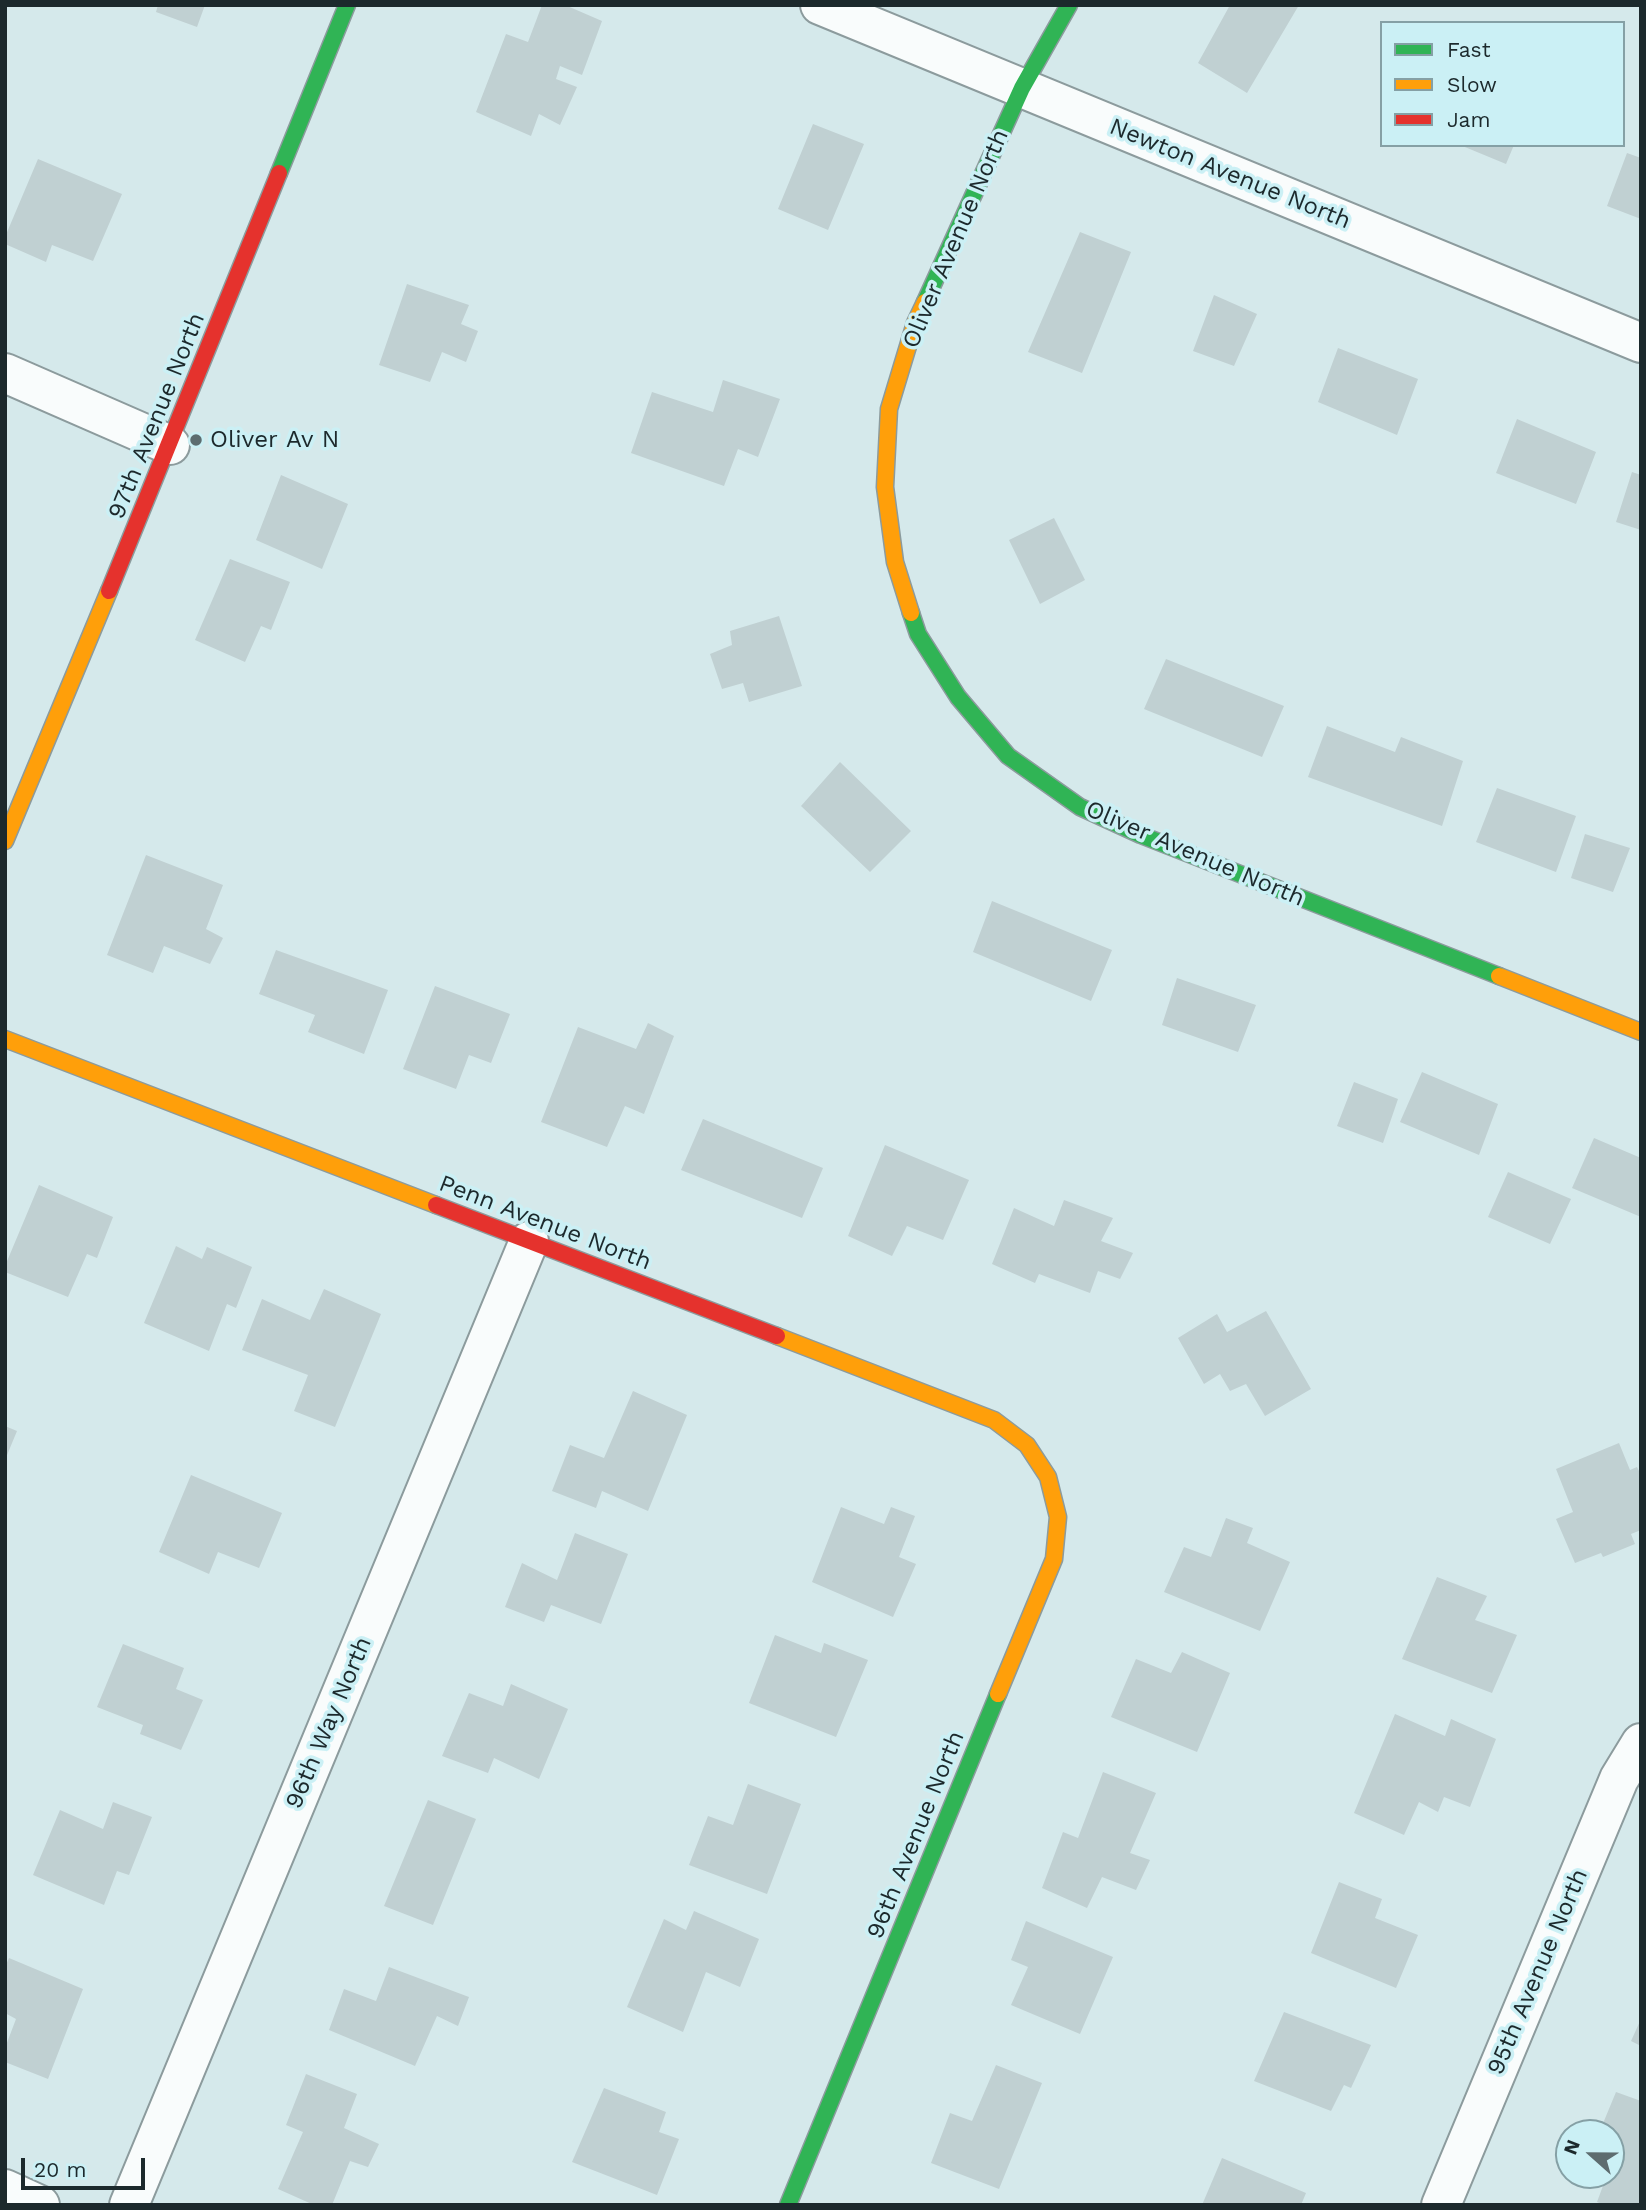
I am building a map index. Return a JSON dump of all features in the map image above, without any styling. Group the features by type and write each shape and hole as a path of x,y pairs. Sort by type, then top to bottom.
{"street":[{"name":"97th Avenue North","path":"5,841 170,445 347,5"},
{"name":"Newton Avenue North","path":"820,5 1641,343"},
{"path":"1022,88 1069,5"},
{"name":"Oliver Avenue North","path":"1022,88 915,323 889,409 885,487 895,562 918,634 958,697 1008,756 1080,807 1140,835 1641,1032"},
{"path":"5,373 170,445"},
{"name":"Penn Avenue North","path":"5,1039 994,1420 1027,1445 1048,1477"},
{"name":"96th Way North","path":"129,2205 529,1241"},
{"name":"96th Avenue North","path":"788,2205 1054,1559 1058,1517 1048,1477"},
{"name":"95th Avenue North","path":"1441,2205 1619,1779 1641,1743"},
{"path":"5,2189 40,2205"}],"building":[{"path":"158,5 205,5 197,27 156,12"},
{"path":"542,5 565,5 602,21 582,75 560,66 556,79 577,87 560,125 539,114 531,136 476,112 506,34 528,42"},
{"path":"1230,5 1299,5 1247,93 1198,63"},
{"path":"813,124 864,144 828,230 778,209"},
{"path":"1465,147 1513,147 1506,164"},
{"path":"1627,153 1641,158 1641,219 1607,206"},
{"path":"38,159 122,194 93,261 52,245 46,262 5,244 5,237"},
{"path":"1080,232 1131,252 1082,373 1028,352"},
{"path":"407,284 469,305 461,324 478,331 466,362 442,352 430,382 379,365"},
{"path":"1214,295 1257,314 1234,366 1193,351"},
{"path":"1338,348 1418,379 1397,435 1318,402"},
{"path":"723,380 780,399 758,457 738,449 724,486 631,453 652,392 713,412"},
{"path":"1517,419 1596,452 1576,504 1496,473"},
{"path":"1632,472 1641,475 1641,530 1616,522"},
{"path":"281,475 348,504 322,569 256,540"},
{"path":"1054,518 1085,580 1040,604 1009,540"},
{"path":"230,559 290,582 271,630 261,626 245,662 195,640"},
{"path":"779,616 802,686 749,702 743,683 722,689 710,654 732,645 730,631"},
{"path":"1166,659 1284,706 1262,757 1144,709"},
{"path":"1327,726 1395,752 1401,737 1463,761 1442,826 1308,777"},
{"path":"840,762 911,831 870,872 801,806"},
{"path":"1497,788 1576,816 1556,872 1476,842"},
{"path":"1585,834 1630,848 1613,892 1571,878"},
{"path":"146,855 223,885 206,929 223,938 210,964 164,946 153,973 107,955"},
{"path":"992,901 1112,950 1091,1001 973,952"},
{"path":"276,950 388,990 364,1054 308,1032 315,1015 259,994"},
{"path":"1177,978 1256,1005 1238,1052 1162,1025"},
{"path":"435,986 510,1014 491,1063 469,1055 456,1089 403,1069"},
{"path":"648,1023 674,1036 644,1114 625,1106 607,1147 541,1122 578,1027 636,1049"},
{"path":"1422,1072 1498,1104 1479,1155 1400,1122"},
{"path":"1354,1082 1398,1099 1383,1143 1337,1126"},
{"path":"703,1119 823,1168 802,1218 681,1170"},
{"path":"1594,1138 1641,1158 1641,1217 1572,1188"},
{"path":"885,1145 969,1180 943,1240 907,1226 892,1256 848,1236"},
{"path":"1508,1172 1571,1199 1550,1244 1488,1217"},
{"path":"39,1185 113,1217 97,1258 87,1254 68,1297 5,1272 5,1266"},
{"path":"1064,1200 1113,1218 1101,1241 1133,1253 1120,1279 1098,1271 1090,1293 1039,1274 1035,1283 992,1264 1014,1208 1054,1226"},
{"path":"176,1246 202,1259 207,1247 252,1267 236,1308 227,1304 209,1351 144,1323"},
{"path":"324,1289 381,1314 335,1427 294,1411 308,1375 242,1350 262,1299 310,1320"},
{"path":"1266,1311 1311,1389 1265,1416 1246,1384 1230,1391 1220,1374 1204,1384 1178,1338 1217,1314 1227,1332"},
{"path":"633,1391 687,1415 648,1511 602,1491 596,1508 552,1491 570,1445 604,1458"},
{"path":"5,1426 17,1431 5,1460"},
{"path":"1619,1443 1630,1470 1637,1467 1641,1475 1641,1530 1631,1534 1635,1544 1603,1557 1601,1553 1575,1563 1556,1519 1573,1512 1556,1469"},
{"path":"191,1475 282,1513 259,1568 218,1552 209,1574 159,1552"},
{"path":"841,1507 884,1524 891,1507 915,1516 899,1557 916,1564 893,1617 812,1582"},
{"path":"1226,1518 1253,1528 1247,1543 1290,1562 1260,1631 1164,1592 1184,1547 1211,1557"},
{"path":"575,1533 628,1554 601,1624 551,1605 544,1622 505,1607 522,1563 557,1580"},
{"path":"1437,1577 1487,1596 1475,1620 1517,1635 1492,1693 1402,1659"},
{"path":"775,1635 821,1653 824,1643 868,1660 836,1737 749,1703"},
{"path":"123,1644 184,1668 176,1689 203,1700 181,1750 140,1734 143,1725 97,1707"},
{"path":"1182,1652 1230,1673 1197,1752 1111,1717 1136,1659 1171,1673"},
{"path":"511,1684 568,1709 539,1779 494,1758 488,1773 442,1756 469,1693 503,1706"},
{"path":"1395,1714 1445,1736 1451,1719 1496,1739 1470,1807 1444,1797 1438,1812 1419,1802 1404,1835 1354,1813"},
{"path":"1103,1772 1156,1793 1130,1853 1150,1860 1136,1890 1102,1877 1087,1908 1042,1888 1063,1832 1078,1838"},
{"path":"748,1784 801,1804 767,1894 689,1865 708,1816 733,1825"},
{"path":"428,1800 476,1819 433,1925 384,1906"},
{"path":"113,1802 152,1817 129,1875 117,1871 104,1905 33,1875 60,1810 103,1829"},
{"path":"1339,1882 1382,1899 1375,1918 1418,1935 1396,1988 1311,1953"},
{"path":"694,1911 759,1939 740,1987 706,1972 683,2032 627,2007 664,1919 686,1930"},
{"path":"1026,1921 1113,1957 1080,2034 1011,2005 1028,1967 1011,1960"},
{"path":"9,1958 83,1989 48,2079 5,2062 5,2048 16,2019 5,2013 5,1967"},
{"path":"389,1967 469,1997 458,2026 437,2016 415,2066 329,2030 344,1989 376,2001"},
{"path":"1284,2012 1371,2045 1351,2088 1344,2085 1331,2111 1254,2081"},
{"path":"1641,2019 1641,2046 1631,2041"},
{"path":"996,2065 1042,2083 999,2189 931,2163 950,2113 972,2121"},
{"path":"306,2074 357,2094 344,2128 379,2144 368,2167 350,2161 332,2205 314,2205 278,2189 303,2132 286,2125"},
{"path":"604,2088 666,2112 659,2132 679,2139 657,2195 572,2162"},
{"path":"1616,2092 1641,2101 1641,2205 1604,2205 1597,2202 1602,2189 1625,2189 1625,2119 1605,2119"},
{"path":"1222,2158 1306,2193 1301,2205 1202,2205"}],"traffic: fast":[{"path":"279,173 347,5"},
{"path":"925,302 1022,88 1069,5"},
{"path":"911,613 918,634 958,697 1008,756 1080,807 1141,835 1499,976"},
{"path":"788,2205 998,1694"}],"traffic: slow":[{"path":"911,613 895,562 885,487 889,409 915,323 925,302"},
{"path":"5,841 109,591"},
{"path":"1499,976 1641,1032"},
{"path":"5,1039 436,1205"},
{"path":"777,1336 994,1420 1027,1445 1048,1477 1058,1517 1054,1559 998,1694"}],"traffic: jam":[{"path":"109,591 279,173"},
{"path":"436,1205 777,1336"}],"place":[{"name":"Oliver Av N","path":"196,440"}]}
